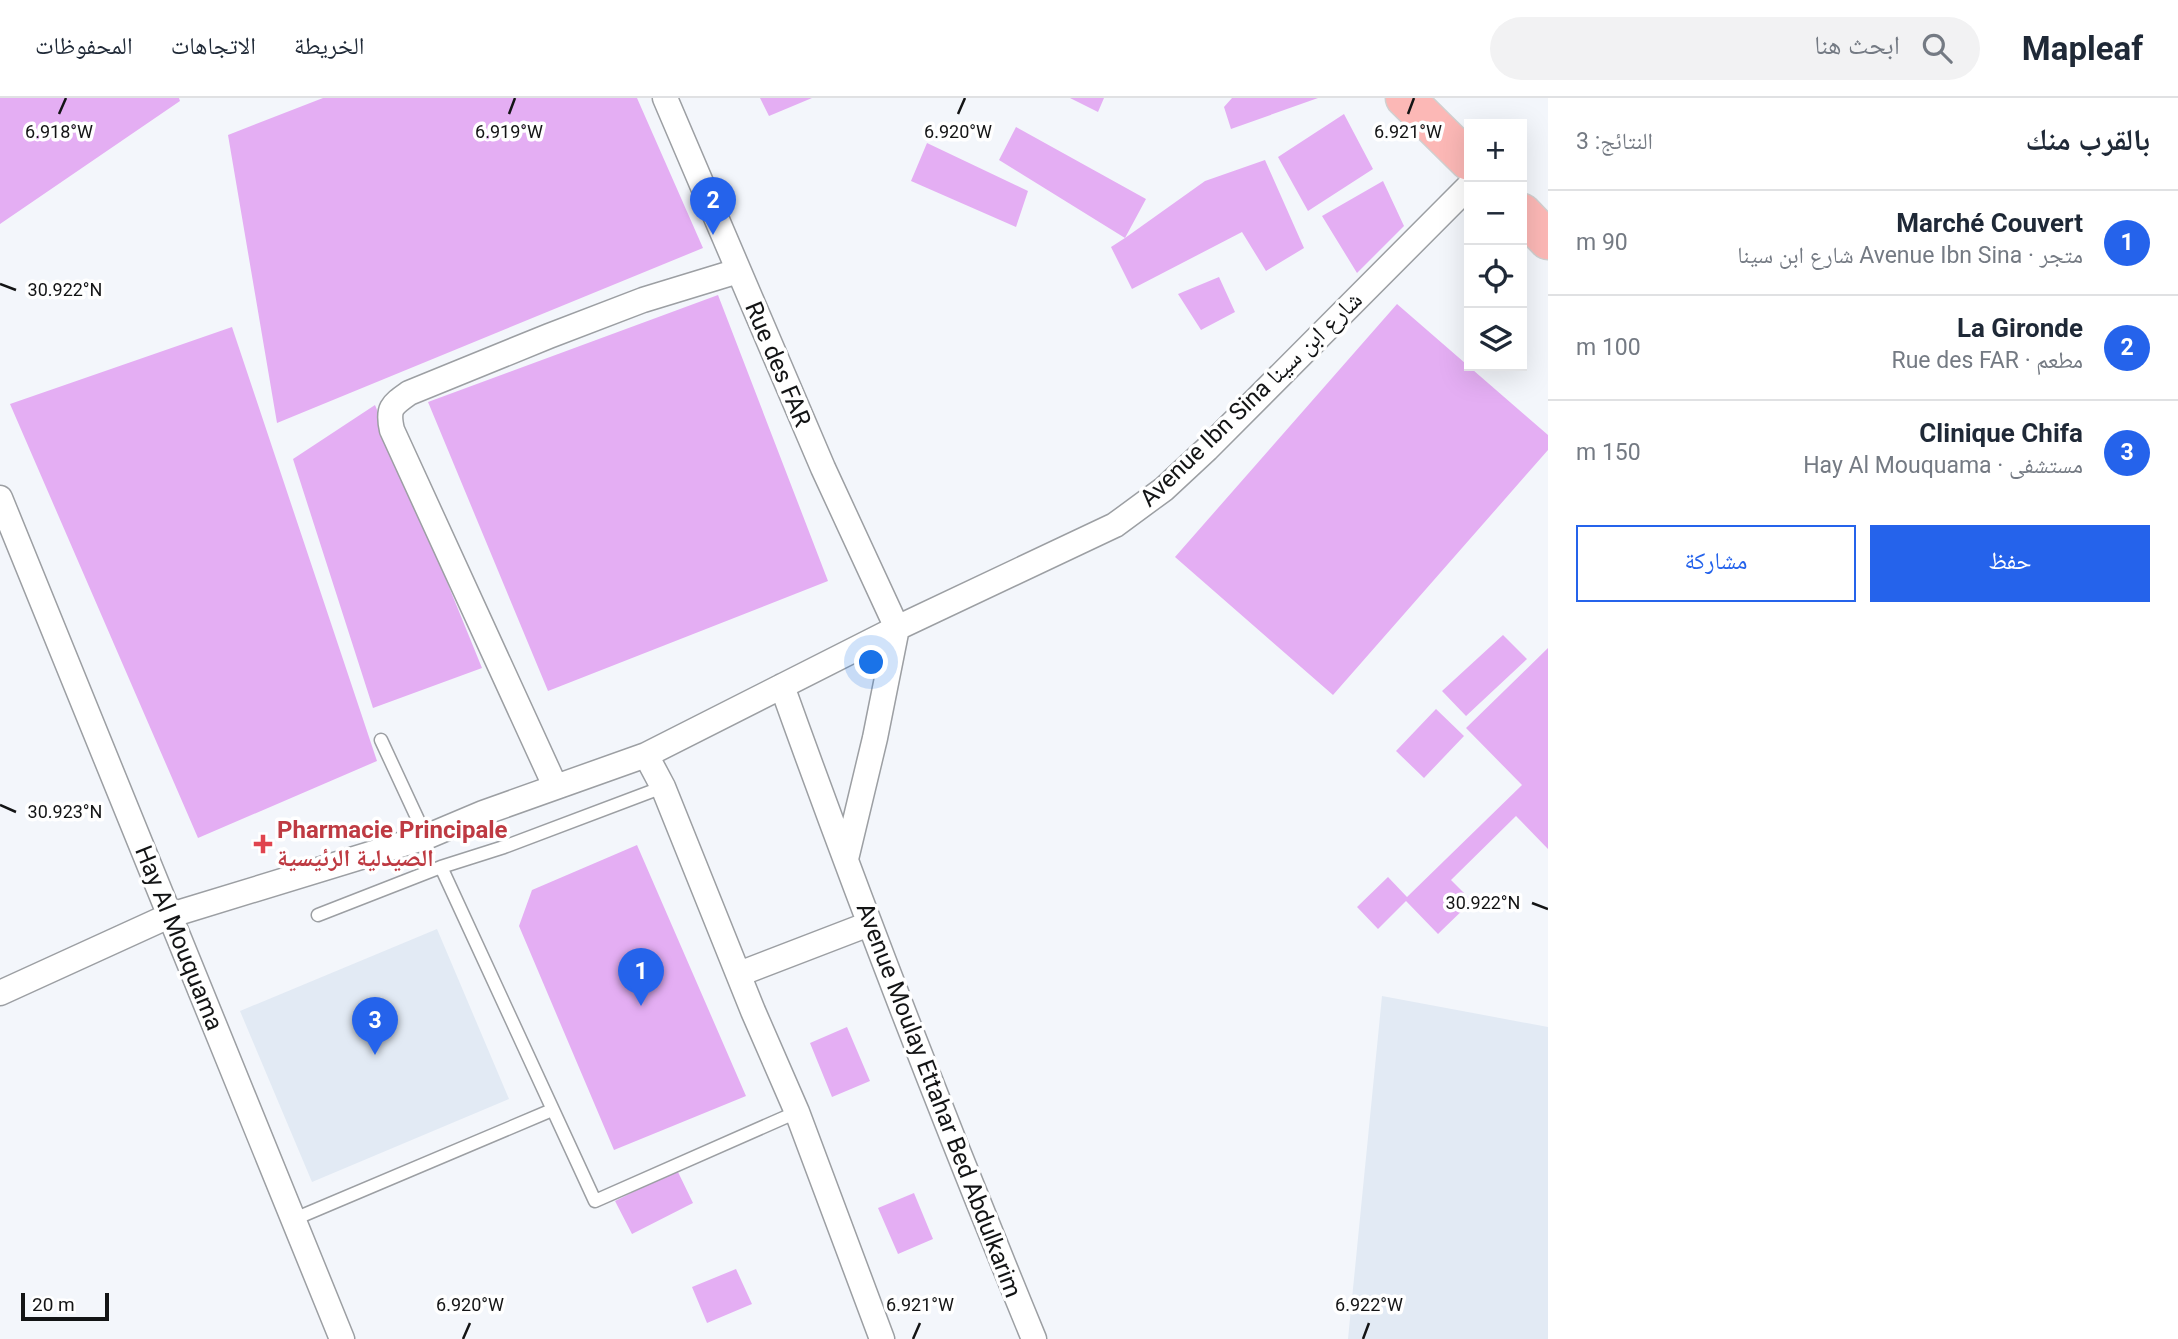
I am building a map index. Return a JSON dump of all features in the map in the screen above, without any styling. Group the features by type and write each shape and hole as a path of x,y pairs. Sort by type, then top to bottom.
{"main road":[{"path":"1405,98 1464,156"},
{"path":"1527,218 1548,240"}],"street":[{"name":"Rue des FAR","path":"665,98 822,468 897,628"},
{"name":"Avenue Ibn Sina شارع ابن سينا","path":"0,993 171,915 426,837 555,786 646,755 897,628 1115,525 1164,489 1207,449 1464,191"},
{"path":"555,786 392,430 389,415 394,404 409,393 643,300 738,271"},
{"name":"Hay Al Mouquama","path":"0,498 342,1339"},
{"path":"846,859 875,738 897,628"},
{"name":"Avenue Moulay Ettahar Bed Abdulkarim","path":"782,686 869,924 965,1172 1034,1339"},
{"path":"646,755 663,787 797,1112 882,1339"},
{"path":"739,974 869,924"}],"lane":[{"path":"381,740 426,837"},
{"path":"318,915 440,867 504,847 663,787"},
{"path":"440,867 596,1201 797,1112"},
{"path":"292,1220 552,1110"}],"shaded area":[{"path":"437,929 509,1099 312,1182 240,1011"},
{"path":"1382,996 1548,1027 1548,1339 1348,1339"}],"building":[{"path":"0,98 179,98 180,101 0,224"},
{"path":"323,98 637,98 703,248 277,423 228,135"},
{"path":"760,98 812,98 769,116"},
{"path":"1070,98 1104,98 1098,112"},
{"path":"1232,98 1318,98 1231,129 1224,107"},
{"path":"1344,114 1373,169 1308,211 1278,157"},
{"path":"1016,127 1146,199 1125,238 999,160"},
{"path":"927,143 1028,191 1016,227 911,181"},
{"path":"1265,160 1304,248 1266,271 1242,232 1132,289 1111,247 1205,181"},
{"path":"1383,181 1404,226 1357,273 1322,216"},
{"path":"1219,277 1235,312 1201,330 1178,294"},
{"path":"718,295 828,581 548,691 428,402"},
{"path":"1397,304 1464,362 1464,371 1474,371 1548,435 1548,450 1333,695 1175,557"},
{"path":"232,327 377,761 198,838 10,404"},
{"path":"375,405 482,668 373,708 293,459"},
{"path":"1503,635 1527,659 1466,716 1442,691"},
{"path":"1548,648 1548,849 1516,816 1451,880 1472,901 1438,934 1406,901 1378,929 1357,907 1388,877 1407,897 1522,785 1466,728"},
{"path":"1436,709 1464,736 1424,778 1396,751"},
{"path":"637,845 746,1096 614,1150 519,926 532,890"},
{"path":"847,1027 870,1081 832,1097 810,1043"},
{"path":"677,1170 693,1203 632,1234 615,1201"},
{"path":"914,1193 933,1239 898,1254 878,1208"},
{"path":"736,1269 752,1304 707,1323 692,1287"}],"place":[{"name":"La Gironde","path":"713,235"},
{"name":"Pharmacie Principale الصيدلية الرئيسية","path":"263,844"},
{"name":"Marché Couvert","path":"641,1006"},
{"name":"Clinique Chifa","path":"375,1055"}]}
